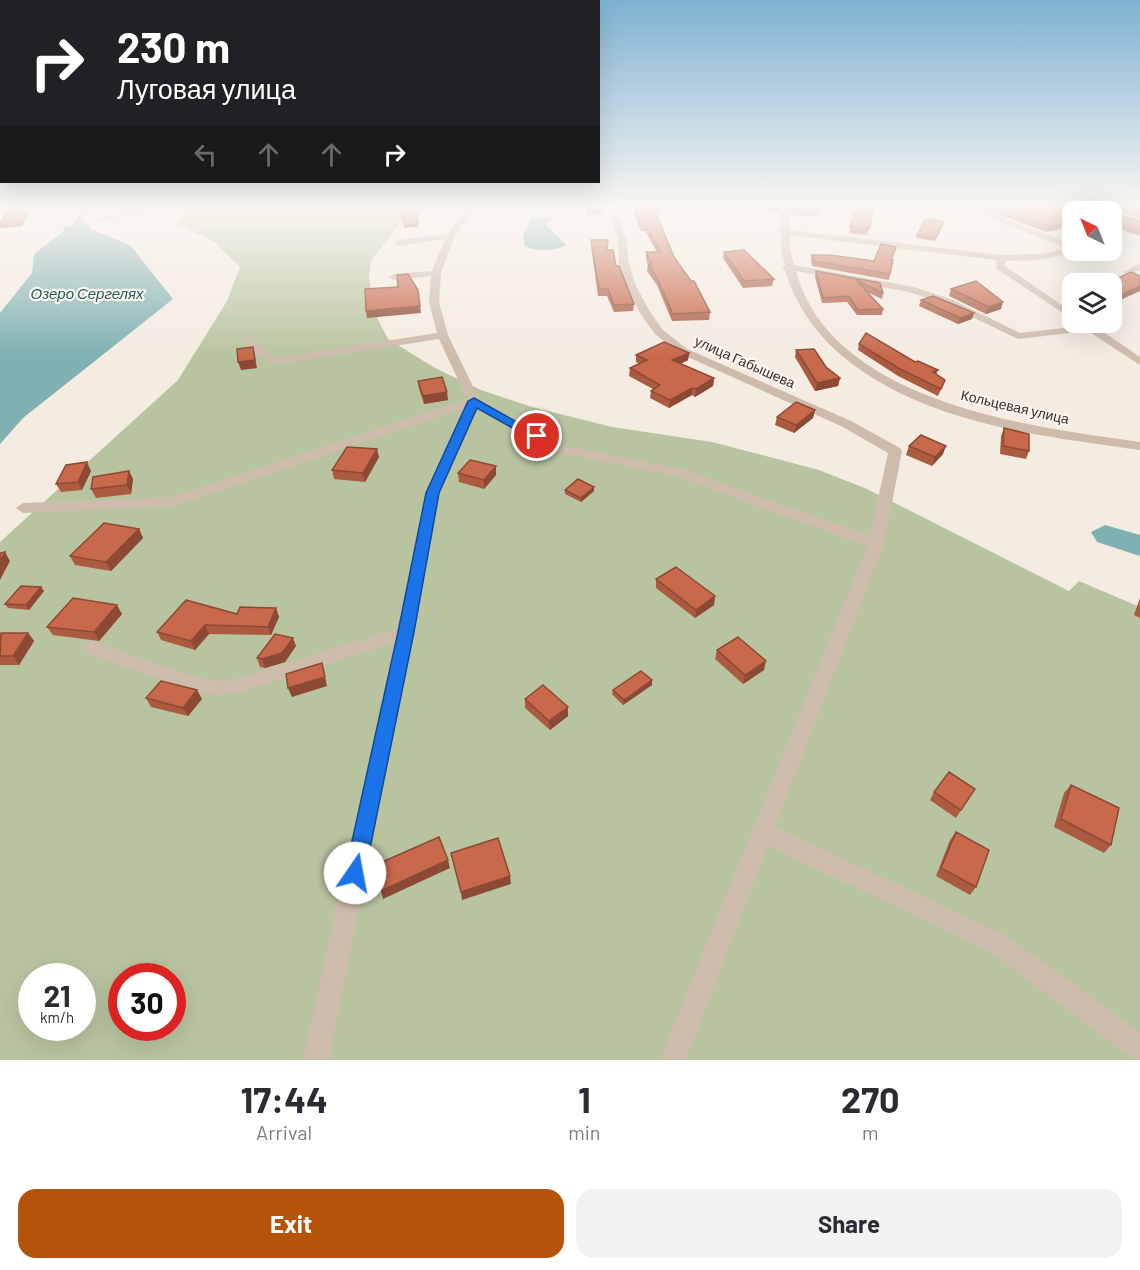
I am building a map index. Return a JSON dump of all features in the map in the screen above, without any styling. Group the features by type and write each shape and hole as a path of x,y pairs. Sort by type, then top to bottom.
{"street":[{"path":"442,257 436,273 434,302 443,335 474,401 558,448 680,473 876,544 673,1060"},
{"name":"улица Габышева","path":"623,257 631,286 645,313 659,332 683,351 847,424 895,451 876,544"},
{"name":"Кольцевая улица","path":"786,257 800,300 819,330 844,352 885,379 919,396 970,415 1036,430 1140,446"},
{"path":"997,257 1021,257"},
{"path":"1001,258 1000,267 1062,309"},
{"path":"787,267 911,289 949,302 1018,336 1062,329"},
{"path":"1140,267 1128,272 1140,279"},
{"path":"394,277 436,273"},
{"path":"1098,333 1140,362"},
{"path":"245,341 273,362 443,335"},
{"path":"23,508 174,501 474,401"},
{"path":"316,1060 433,493 474,401"},
{"path":"93,648 194,684 217,688 241,685 406,632"},
{"path":"764,833 997,943 1140,1048"}],"green space":[{"path":"230,257 374,257 369,276 373,310 388,339 435,368 481,390 532,407 612,427 712,442 819,470 867,489 1069,591 1079,581 1140,607 1140,1060 0,1060 0,542 178,380 227,301 240,267"}],"water":[{"name":"Озеро Сергелях","path":"34,257 140,257 173,299 23,418 0,444 0,313 32,273"},
{"path":"1105,525 1140,535 1140,556 1097,542 1091,532"}],"building":[{"path":"594,257 614,257 616,266 619,266 634,304 614,305 608,289 599,289"},
{"path":"649,257 674,257 691,281 694,281 710,312 673,314 648,264 652,264"},
{"path":"728,257 752,257 774,279 744,281"},
{"path":"813,257 848,257 874,261 875,257 892,257 890,274 814,261"},
{"path":"816,271 880,283 883,293 856,280 883,309 858,310 849,296 823,298"},
{"path":"1131,272 1140,276 1140,286 1122,294 1122,276"},
{"path":"408,274 418,290 420,306 366,311 365,289 398,287 397,275"},
{"path":"976,281 1003,302 989,307 951,289"},
{"path":"933,296 974,313 960,318 921,300"},
{"path":"866,333 915,362 918,361 938,370 933,372 945,380 941,389 900,369 859,344"},
{"path":"664,342 689,353 672,360 714,378 670,400 651,391 660,385 630,368 647,360 636,355"},
{"path":"253,347 255,360 238,362 237,349"},
{"path":"814,349 826,367 840,378 817,383 796,350"},
{"path":"442,377 447,392 423,396 418,381"},
{"path":"796,402 815,410 796,425 777,417"},
{"path":"1004,428 1029,434 1029,451 1003,446"},
{"path":"921,435 946,446 935,457 909,446"},
{"path":"347,447 377,449 363,473 332,470"},
{"path":"470,460 496,466 484,480 458,473"},
{"path":"87,462 78,482 56,484 66,465"},
{"path":"129,471 127,485 91,489 93,477"},
{"path":"578,479 594,487 581,498 565,490"},
{"path":"104,523 139,529 106,562 70,556"},
{"path":"676,567 715,596 696,610 656,579"},
{"path":"21,586 41,587 26,605 5,604"},
{"path":"73,598 117,605 94,632 47,627"},
{"path":"186,600 237,614 240,607 276,608 268,627 205,625 191,641 157,632"},
{"path":"1,633 28,633 13,656 0,656"},
{"path":"275,634 293,638 282,653 262,659 257,658"},
{"path":"738,637 766,661 745,675 717,650"},
{"path":"322,663 325,677 288,688 286,674"},
{"path":"641,671 652,680 624,700 613,690"},
{"path":"161,681 197,690 183,708 146,698"},
{"path":"543,685 568,707 549,721 525,699"},
{"path":"949,772 975,789 961,810 934,792"},
{"path":"1071,785 1119,808 1111,845 1061,819"},
{"path":"956,832 989,850 976,887 941,868"},
{"path":"439,837 448,860 381,891 373,866"},
{"path":"498,838 510,876 461,892 451,853"}],"route":[{"path":"355,873 433,493 474,401 537,436"}]}
